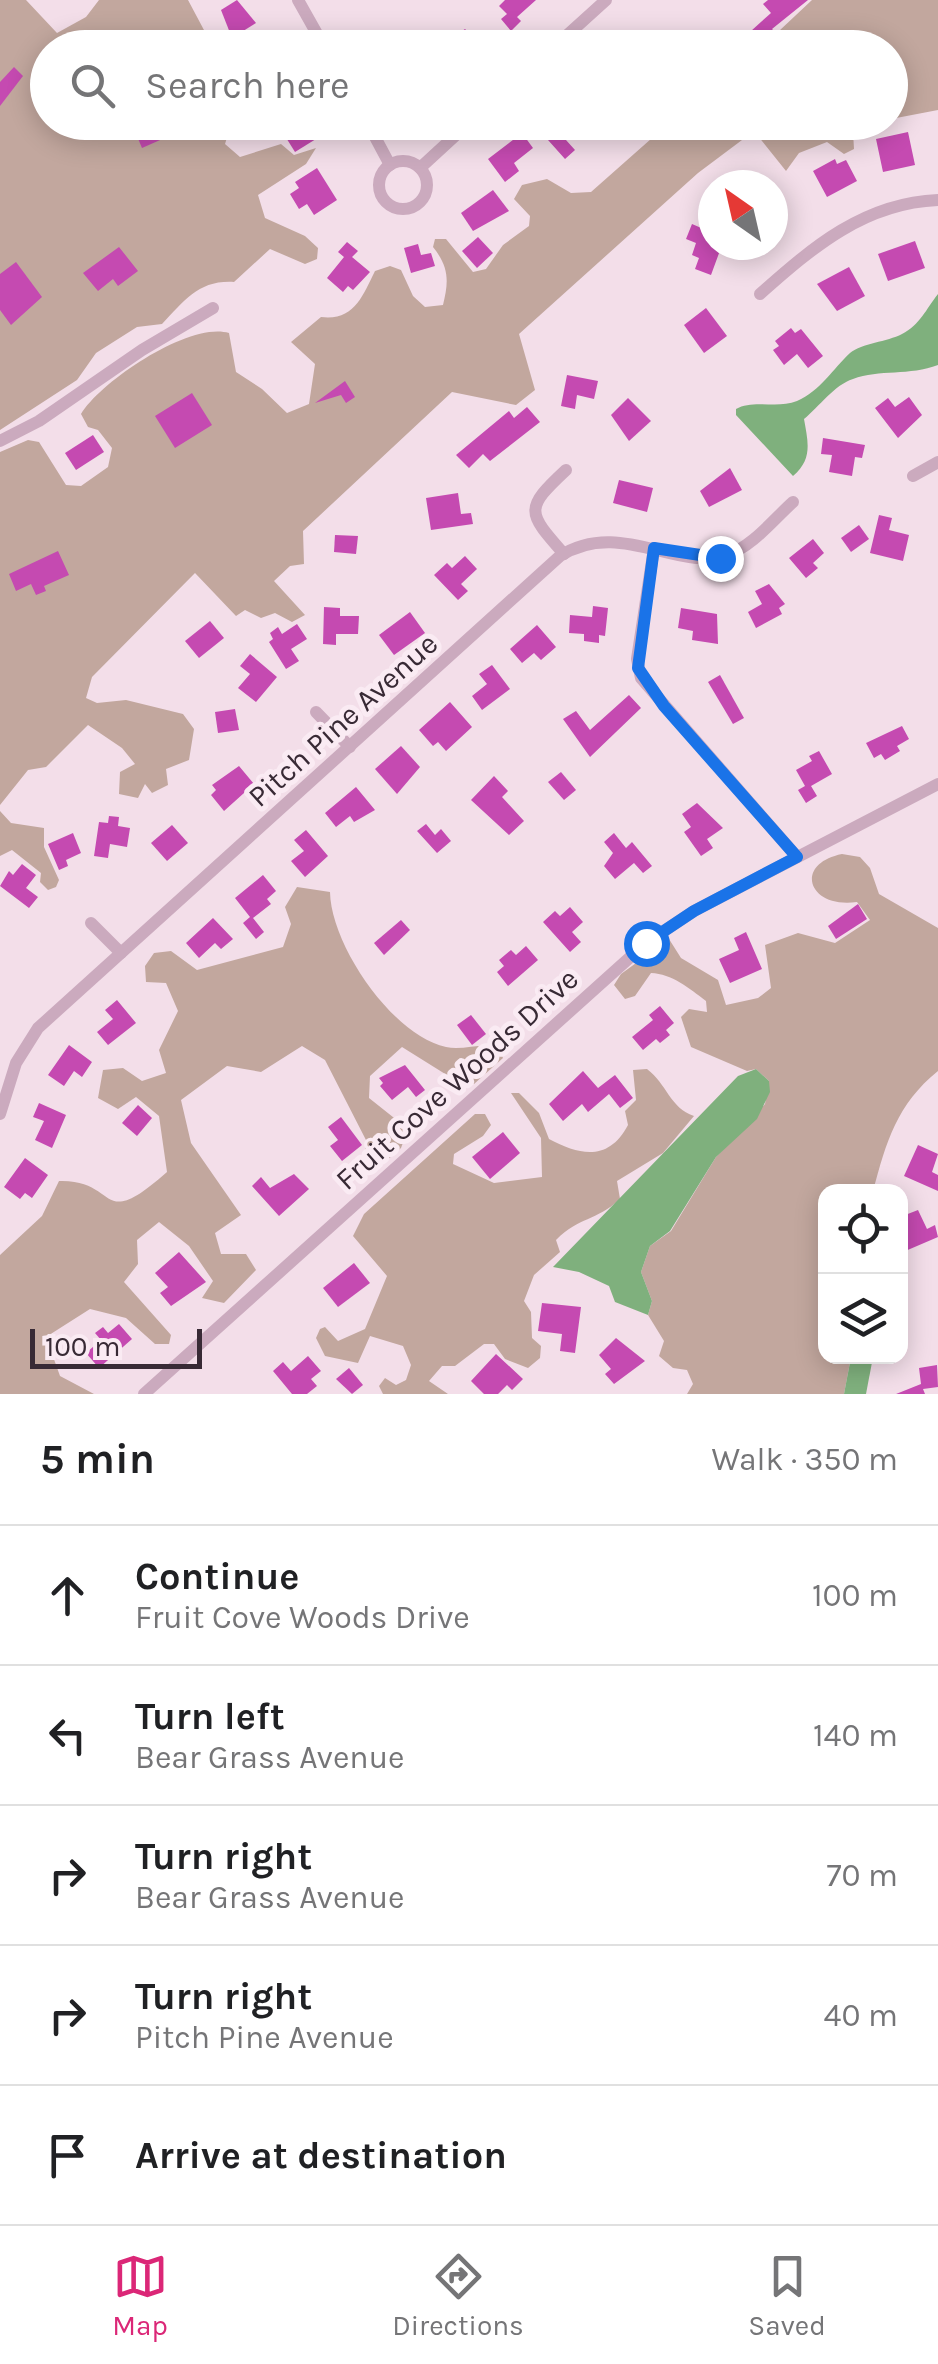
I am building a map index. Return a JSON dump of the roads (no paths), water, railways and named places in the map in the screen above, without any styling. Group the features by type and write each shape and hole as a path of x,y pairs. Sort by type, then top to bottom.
{"street":[{"path":"298,0 315,30"},
{"path":"574,30 606,0"},
{"path":"377,140 390,164"},
{"path":"420,168 450,140"},
{"path":"406,161 420,168 427,189 414,206 397,209 381,198 378,180 390,164 406,161"},
{"path":"760,294 810,250 851,223 885,209 938,200"},
{"path":"0,440 39,421 142,350 213,308"},
{"path":"913,476 938,462"},
{"path":"564,554 536,520 533,508 538,496 566,470"},
{"name":"Pitch Pine Avenue","path":"0,1114 29,1038 564,554 601,541 708,558 730,554 793,502"},
{"path":"654,548 637,658 641,678 797,857"},
{"path":"316,712 350,747"},
{"name":"Fruit Cove Woods Drive","path":"144,1394 646,943 683,918 938,784"},
{"path":"91,923 121,953"}]}
